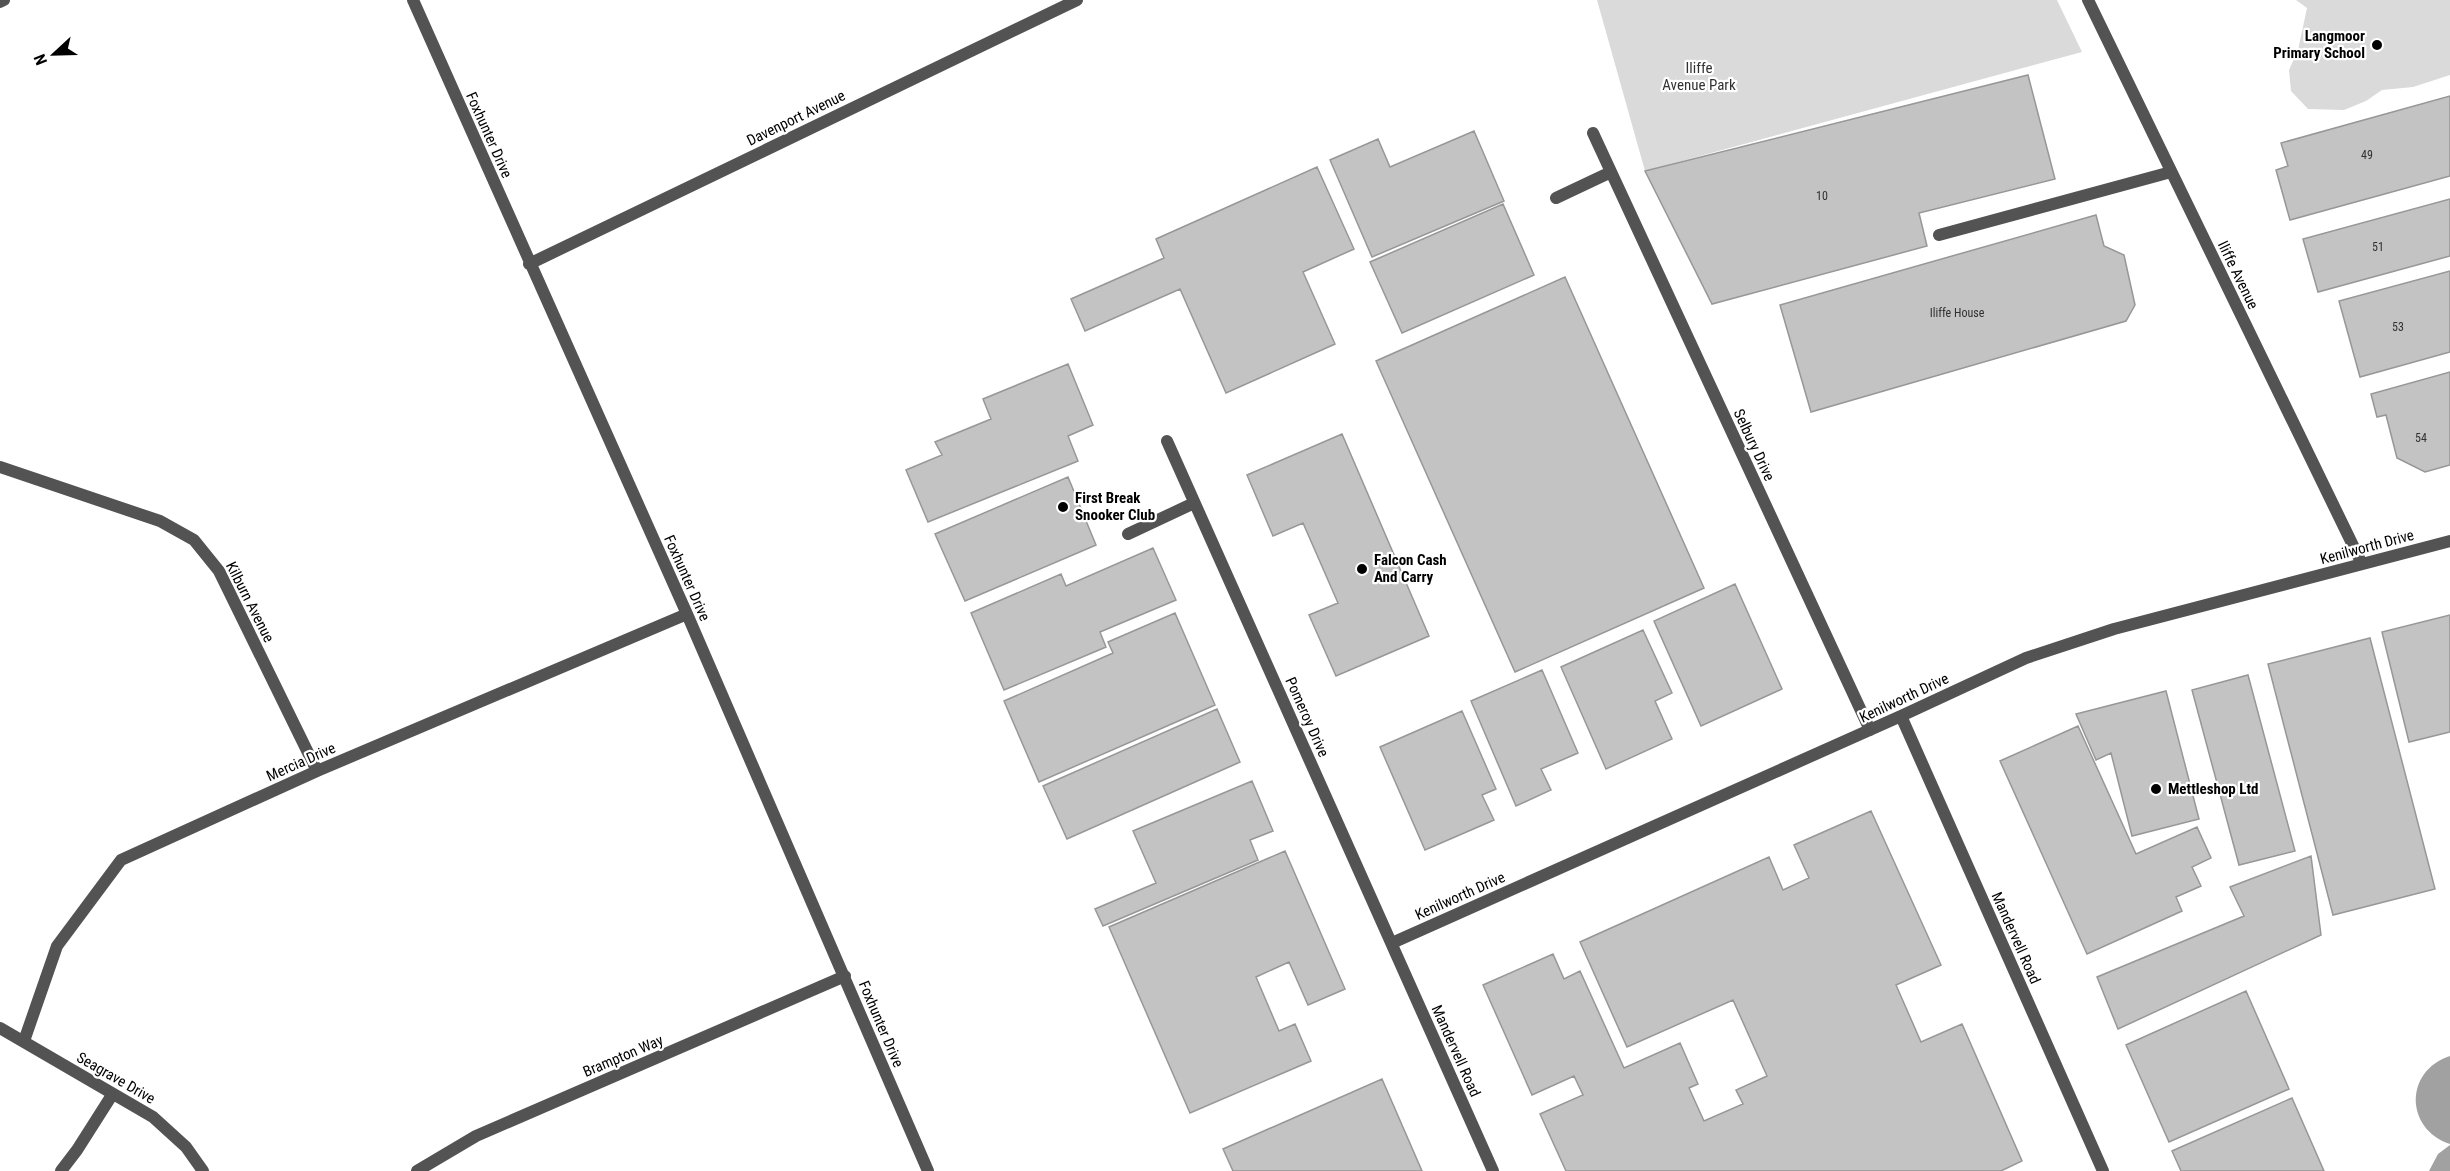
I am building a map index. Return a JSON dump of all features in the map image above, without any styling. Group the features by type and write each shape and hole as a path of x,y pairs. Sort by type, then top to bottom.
{"street":[{"path":"0,2 4,0"},
{"name":"Foxhunter Drive","path":"413,0 687,614 928,1171"},
{"name":"Davenport Avenue","path":"529,264 1077,0"},
{"name":"Iliffe Avenue","path":"2088,0 2361,564"},
{"name":"Selbury Drive","path":"1593,133 1870,730"},
{"path":"1556,198 1611,172"},
{"path":"1939,235 2171,172"},
{"name":"Pomeroy Drive","path":"1167,441 1392,943"},
{"name":"Kilburn Avenue","path":"0,467 160,521 194,540 219,571 317,771"},
{"path":"1128,534 1194,503"},
{"name":"Kenilworth Drive","path":"1392,943 2026,658 2114,629 2450,541"},
{"name":"Mercia Drive","path":"24,1041 57,946 121,860 317,771 687,614"},
{"name":"Mandervell Road","path":"1901,716 2103,1171"},
{"name":"Mandervell Road","path":"1392,943 1493,1171"},
{"name":"Brampton Way","path":"417,1171 476,1136 845,976"},
{"name":"Seagrave Drive","path":"0,1028 153,1117 186,1147 203,1171"},
{"path":"61,1171 112,1095"}],"green space":[{"name":"Iliffe Avenue Park","path":"1597,0 2057,0 2082,52 1645,171"},
{"name":"Langmoor Primary School","path":"2296,0 2450,0 2450,75 2413,87 2382,90 2366,101 2344,110 2308,109 2291,91 2289,70 2298,50 2307,8"}],"shaded area":[{"path":"2450,1056 2450,1144 2435,1137 2425,1126 2418,1114 2416,1100 2418,1086 2424,1074 2435,1063"},
{"path":"2450,1145 2450,1171 2429,1171 2438,1154"}],"building":[{"path":"2028,75 2055,179 1919,213 1927,246 1712,304 1645,171"},
{"path":"2450,96 2450,176 2290,220 2276,170 2288,166 2281,143"},
{"path":"1474,131 1504,201 1372,257 1330,160 1378,139 1390,167"},
{"path":"1317,167 1354,249 1303,272 1335,344 1226,393 1180,289 1085,331 1071,299 1164,258 1156,239"},
{"path":"2450,199 2450,256 2318,292 2303,239"},
{"path":"1503,204 1534,275 1402,333 1370,262"},
{"path":"2096,215 2104,246 2124,255 2135,305 2126,321 1811,412 1780,305"},
{"path":"2450,271 2450,352 2360,377 2339,301"},
{"path":"1565,277 1704,588 1515,672 1376,361"},
{"path":"1068,364 1093,425 1068,436 1078,461 928,522 906,470 942,455 935,442 991,419 983,399"},
{"path":"2450,372 2450,465 2425,472 2397,458 2386,415 2377,417 2371,394"},
{"name":"Falcon Cash And Carry","path":"1342,434 1429,636 1336,676 1309,615 1338,603 1303,523 1273,536 1247,475"},
{"path":"1068,477 1096,545 965,601 935,534"},
{"path":"1153,548 1176,600 1100,632 1106,647 1004,690 971,613 1061,574 1066,586"},
{"path":"1735,584 1782,689 1701,726 1654,621"},
{"path":"1175,613 1215,705 1039,782 1004,701 1113,653 1108,642"},
{"path":"2450,615 2450,732 2409,742 2382,632"},
{"path":"1643,630 1672,693 1655,701 1672,739 1606,769 1561,667"},
{"path":"2370,638 2435,889 2333,915 2268,664"},
{"path":"1542,670 1578,753 1541,769 1551,790 1516,806 1471,701"},
{"path":"2248,675 2295,851 2239,865 2192,690"},
{"name":"Mettleshop Ltd","path":"2166,691 2199,819 2132,836 2111,753 2096,760 2076,714"},
{"path":"1217,709 1240,762 1067,839 1043,786"},
{"path":"1462,711 1496,789 1482,795 1494,820 1425,850 1380,747"},
{"path":"2078,726 2136,854 2197,827 2211,858 2192,867 2201,886 2176,897 2182,911 2087,954 2000,761"},
{"path":"1252,781 1273,831 1250,840 1258,860 1103,926 1095,909 1156,883 1133,831"},
{"path":"1871,811 1941,965 1896,985 1921,1042 1962,1024 2022,1161 2001,1171 1566,1171 1540,1114 1583,1095 1574,1076 1532,1095 1483,985 1553,954 1564,979 1580,971 1624,1068 1680,1043 1698,1084 1689,1088 1704,1121 1743,1104 1736,1090 1767,1076 1733,1000 1627,1047 1580,942 1769,857 1783,890 1809,878 1794,845"},
{"path":"1285,851 1345,989 1308,1005 1289,962 1256,977 1279,1031 1295,1024 1311,1061 1190,1113 1109,927"},
{"path":"2311,856 2321,935 2118,1029 2097,977 2244,916 2230,887"},
{"path":"2246,991 2289,1089 2169,1142 2126,1045"},
{"path":"1382,1079 1422,1171 1233,1171 1223,1149"},
{"path":"2292,1098 2324,1171 2181,1171 2172,1151"}],"place":[{"name":"Langmoor Primary School","path":"2377,45"},
{"name":"First Break Snooker Club","path":"1063,507"},
{"name":"Falcon Cash And Carry","path":"1362,569"},
{"name":"Mettleshop Ltd","path":"2156,789"}]}
